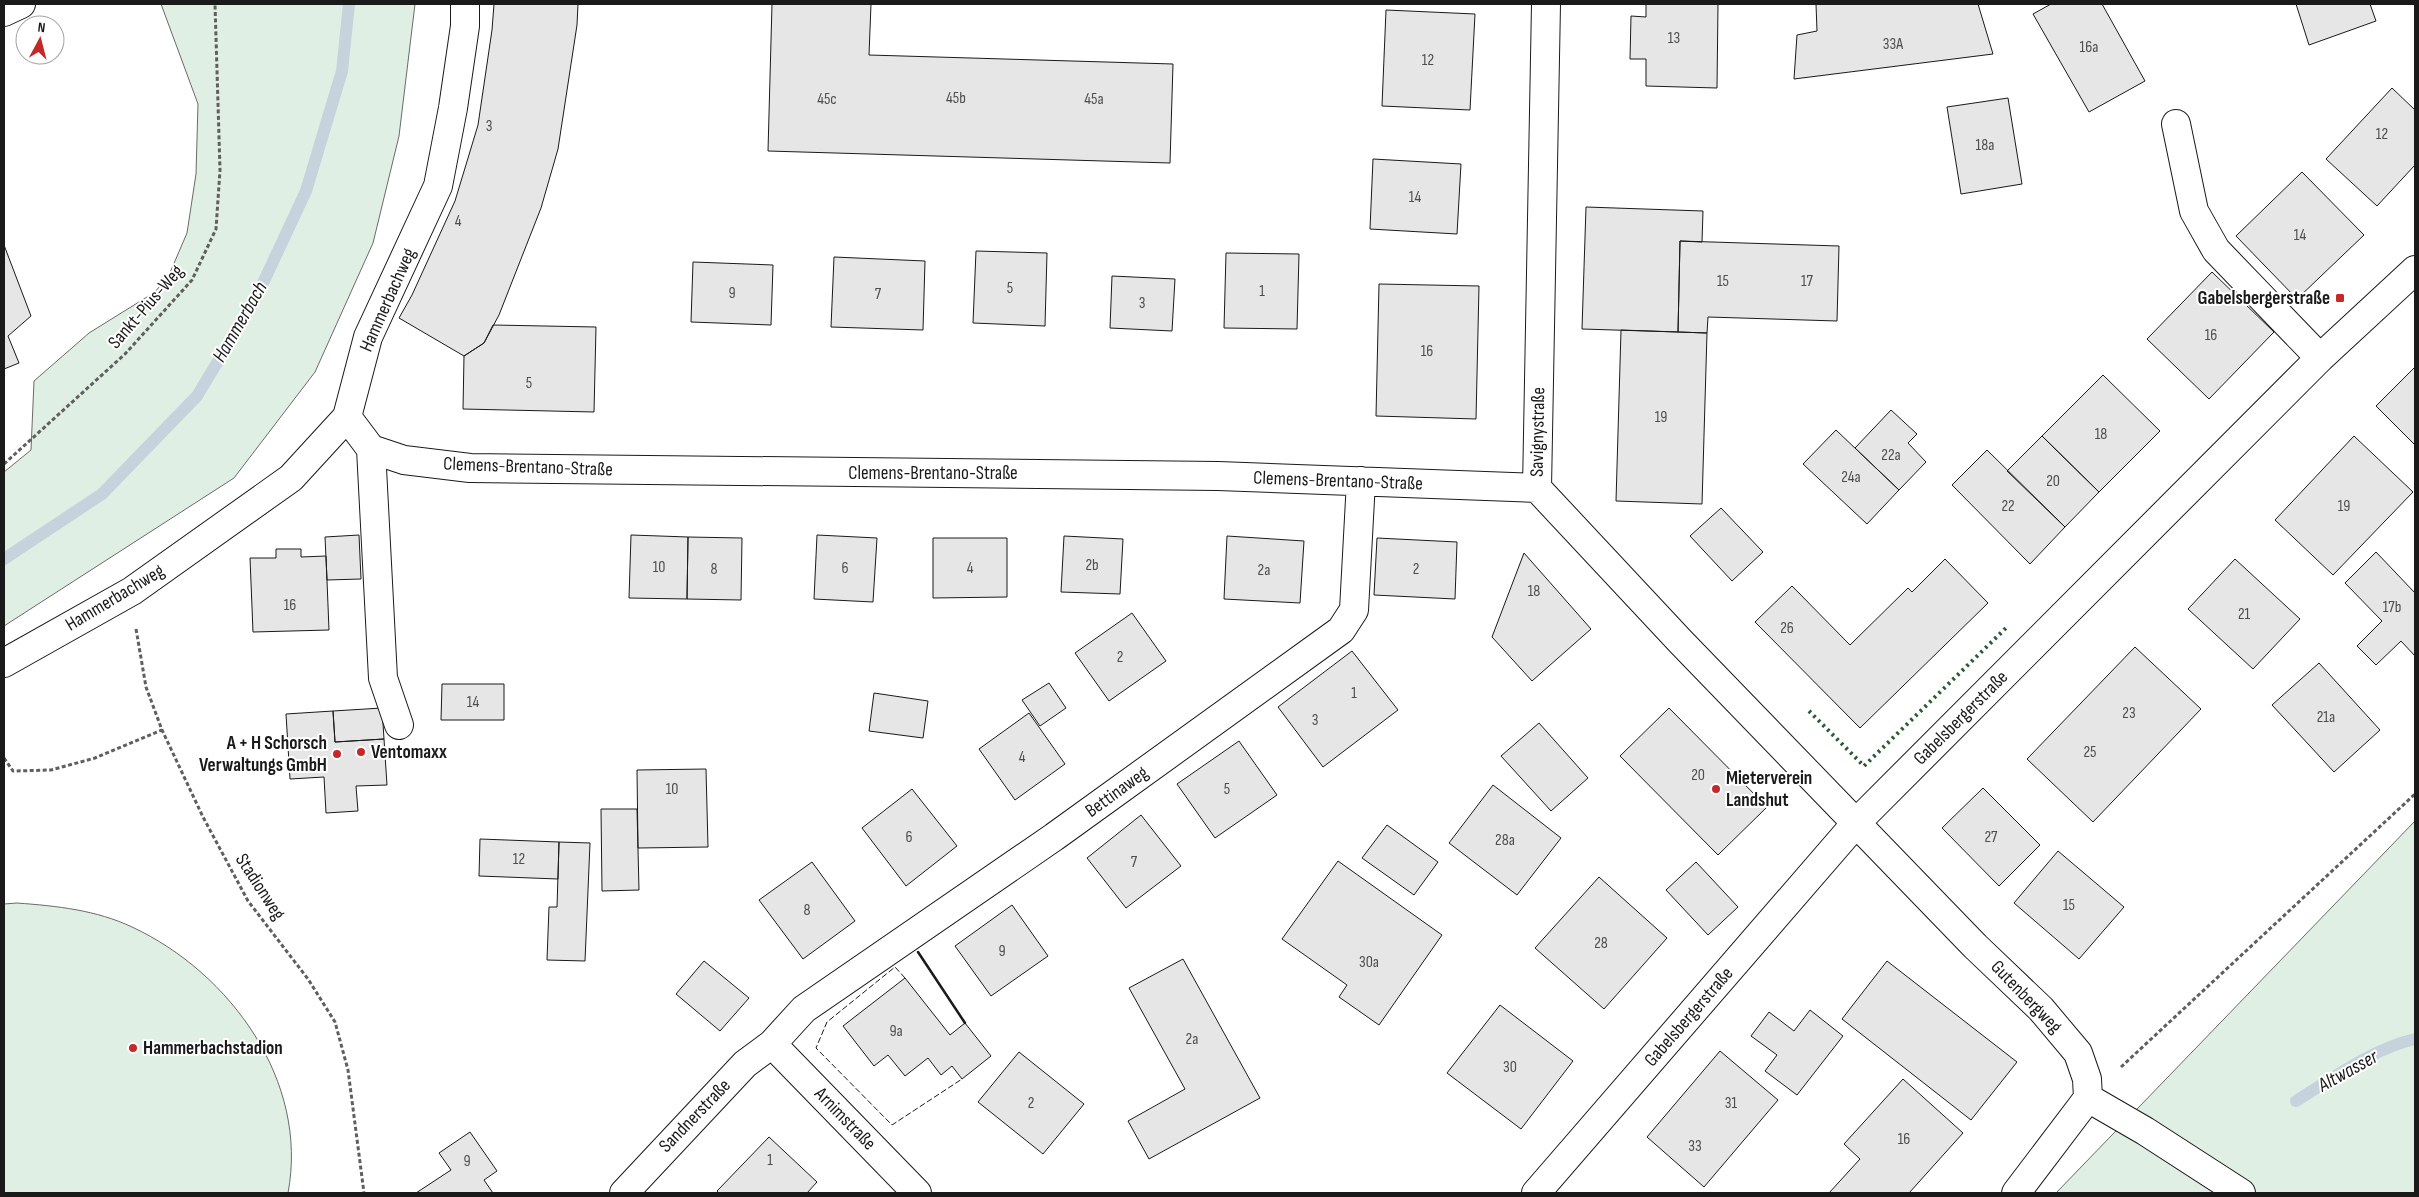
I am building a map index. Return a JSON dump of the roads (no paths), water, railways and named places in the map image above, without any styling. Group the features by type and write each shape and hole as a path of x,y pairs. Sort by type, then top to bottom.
{"street":[{"path":"4,12 21,4"},
{"name":"Hammerbachweg","path":"4,662 132,591 291,478 347,417 368,337 438,186 454,99 464,26 465,4"},
{"name":"Savignystraße","path":"1546,4 1536,488 1680,641 1857,822"},
{"path":"2176,124 2194,211 2216,250 2320,358"},
{"name":"Gabelsbergerstraße","path":"1536,1193 1857,822 2320,358 2415,270"},
{"path":"347,417 371,449 383,678 399,725"},
{"name":"Clemens-Brentano-Straße","path":"371,449 404,460 470,468 1151,475 1536,488"},
{"name":"Bettinaweg","path":"772,1044 804,1009 1054,838 1341,630 1354,610 1361,482"},
{"name":"Gutenbergweg","path":"1857,822 1975,946 2041,1009 2078,1053 2087,1079 2088,1098"},
{"name":"Sandnerstraße","path":"624,1193 745,1064 772,1044"},
{"name":"Arnimstraße","path":"772,1044 918,1193"},
{"path":"2016,1193 2088,1098 2145,1131 2241,1193"}],"waterway":[{"name":"Hammerbach","path":"4,559 102,494 197,396 256,298 306,191 342,71 349,4"},
{"name":"Altwasser","path":"2296,1101 2368,1057 2415,1039"}],"place":[{"name":"Gabelsbergerstraße","path":"2340,298"},
{"name":"Ventomaxx","path":"361,752"},
{"name":"A + H Schorsch Verwaltungs GmbH","path":"337,754"},
{"name":"Mieterverein Landshut","path":"1716,789"},
{"name":"Hammerbachstadion","path":"133,1048"}]}
